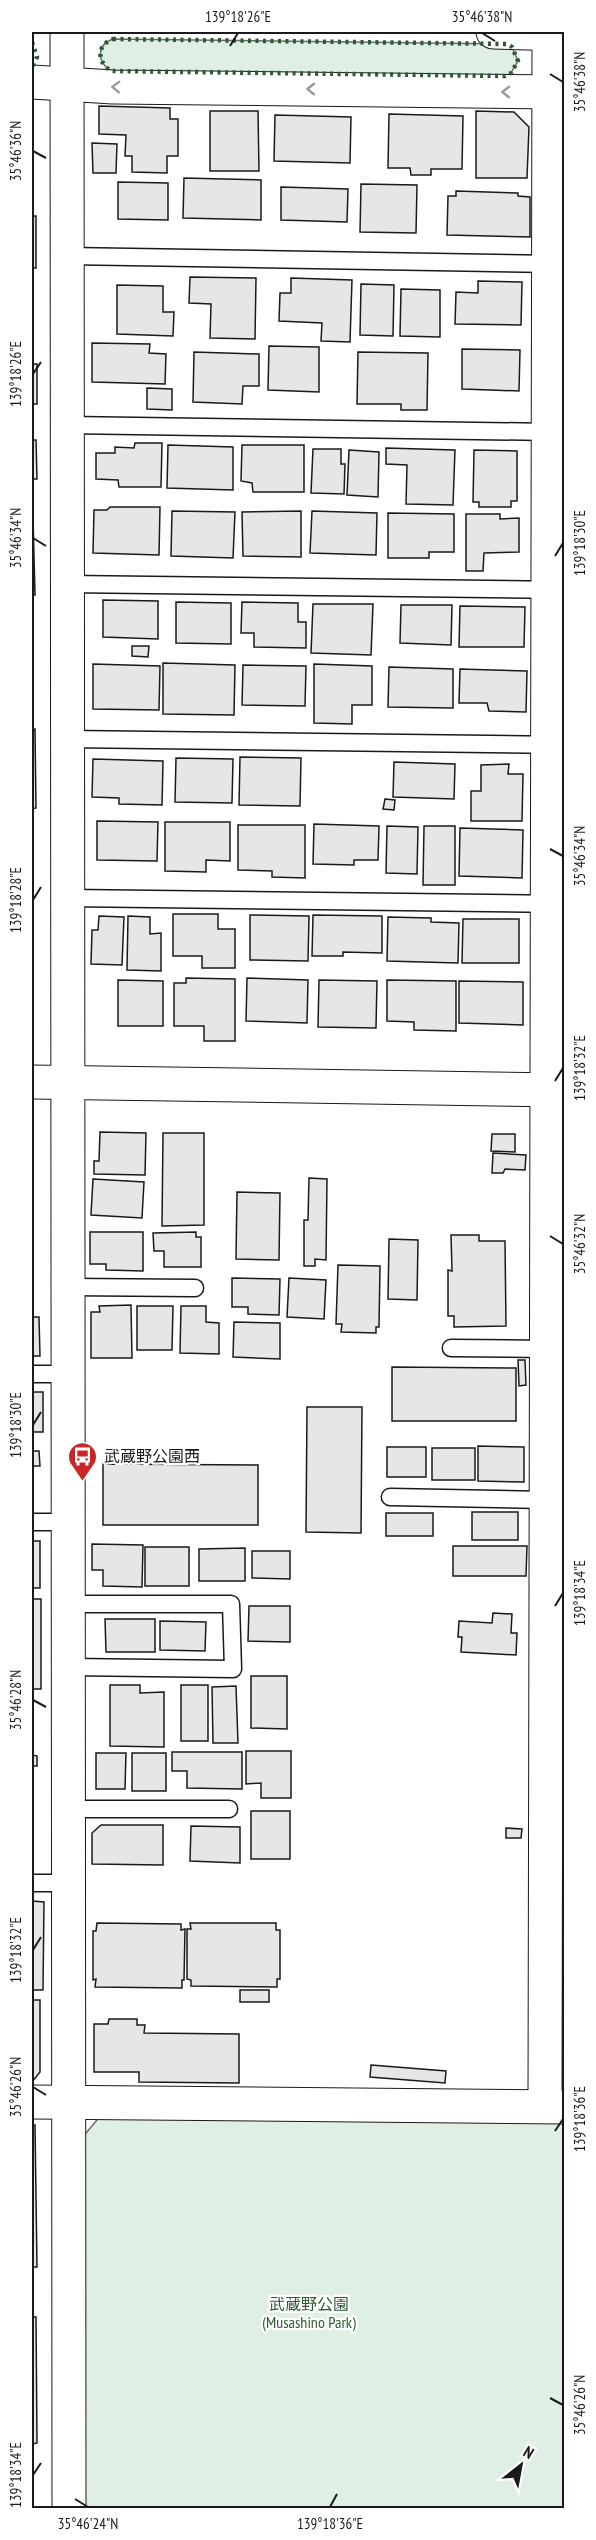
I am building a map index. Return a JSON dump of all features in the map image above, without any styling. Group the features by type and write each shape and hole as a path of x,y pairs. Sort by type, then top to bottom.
{"street":[{"path":"67,32 69,2508"},
{"path":"32,2102 555,2107 555,1853 546,1500 555,1447 546,1349 556,1090 556,34 493,32"},
{"path":"32,82 113,87 557,92"},
{"path":"32,1082 556,1090"}],"lane":[{"path":"67,256 556,264"},
{"path":"67,425 556,432"},
{"path":"67,584 556,590"},
{"path":"67,739 556,745"},
{"path":"68,898 556,904"},
{"path":"68,1287 195,1288"},
{"path":"451,1348 546,1349"},
{"path":"32,1374 68,1374"},
{"path":"390,1497 546,1500"},
{"path":"32,1522 68,1522"},
{"path":"68,1604 231,1604 233,1669 69,1667"},
{"path":"68,1809 229,1809"},
{"path":"32,1883 68,1883"}],"green space":[{"path":"113,39 506,44 512,47 518,61 511,73 505,76 111,71 103,63 100,54 104,45"},
{"name":"武蔵野公園 (Musashino Park)","path":"102,2114 564,2122 564,2508 84,2508 81,2139"}],"building":[{"path":"99,106 170,108 170,119 178,119 178,156 167,156 167,173 132,172 132,156 125,156 126,135 99,134"},
{"path":"210,111 258,111 259,171 210,171"},
{"path":"476,111 514,112 529,127 527,178 476,178"},
{"path":"389,114 463,116 462,169 431,169 431,175 411,175 410,168 388,168"},
{"path":"275,115 351,117 350,163 274,161"},
{"path":"92,143 117,144 116,173 93,173"},
{"path":"184,178 261,180 261,220 183,218"},
{"path":"118,182 168,183 168,220 118,219"},
{"path":"361,184 417,185 416,233 360,232"},
{"path":"281,187 348,189 347,222 281,220"},
{"path":"456,191 518,193 518,196 530,197 530,237 447,235 448,196 456,196"},
{"path":"32,216 36,216 36,268 32,268"},
{"path":"190,277 256,278 255,339 210,338 211,304 189,303"},
{"path":"291,278 352,280 350,342 321,341 322,323 279,321 280,293 291,293"},
{"path":"478,281 522,282 521,325 455,324 456,292 478,293"},
{"path":"361,284 394,285 393,336 360,335"},
{"path":"117,285 163,286 163,312 174,312 173,336 117,334"},
{"path":"401,289 440,290 440,337 400,336"},
{"path":"92,343 150,344 149,353 166,354 165,384 92,382"},
{"path":"269,346 319,347 319,392 268,390"},
{"path":"462,349 520,350 519,391 462,389"},
{"path":"194,352 259,354 259,386 243,386 242,404 193,402"},
{"path":"358,352 428,353 427,410 401,410 401,404 357,404"},
{"path":"32,364 37,364 37,404 32,404"},
{"path":"147,388 172,389 172,410 147,409"},
{"path":"32,440 36,440 37,479 32,479"},
{"path":"135,443 162,443 161,487 119,487 118,480 96,479 96,453 115,453 115,447 134,448"},
{"path":"168,445 233,447 233,490 167,488"},
{"path":"242,445 304,445 304,492 253,492 252,483 241,481"},
{"path":"386,448 455,450 453,505 406,504 407,465 386,464"},
{"path":"313,449 341,449 341,464 345,464 344,494 311,493"},
{"path":"349,450 379,452 378,497 347,495"},
{"path":"474,450 517,451 517,501 511,501 511,507 479,507 479,502 473,502"},
{"path":"32,479 35,595 32,595"},
{"path":"110,507 160,507 159,555 93,553 94,510 107,510"},
{"path":"172,511 235,512 233,558 171,556"},
{"path":"301,511 301,557 243,556 242,512"},
{"path":"312,511 377,513 376,555 310,553"},
{"path":"388,513 454,514 454,552 429,552 429,558 388,558"},
{"path":"466,514 500,514 500,519 519,518 519,552 484,553 483,571 466,571"},
{"path":"103,600 158,601 158,639 103,637"},
{"path":"176,602 231,603 231,644 176,643"},
{"path":"242,602 298,603 298,622 306,622 306,648 254,647 254,633 241,633"},
{"path":"313,604 373,604 371,655 311,653"},
{"path":"401,605 452,605 451,645 400,643"},
{"path":"460,606 525,607 524,647 459,647"},
{"path":"132,646 149,646 148,657 132,656"},
{"path":"163,663 235,665 234,715 163,714"},
{"path":"93,664 160,666 159,710 93,709"},
{"path":"314,664 372,666 372,705 352,705 352,724 314,723"},
{"path":"243,665 306,666 305,706 242,705"},
{"path":"389,667 453,669 453,708 388,707"},
{"path":"460,669 527,671 526,712 489,711 487,703 459,703"},
{"path":"35,729 36,808 32,809 32,730"},
{"path":"240,757 301,758 300,806 239,805"},
{"path":"176,758 233,759 232,803 175,802"},
{"path":"93,759 163,761 162,805 119,804 119,798 92,797"},
{"path":"394,762 455,764 454,799 393,797"},
{"path":"509,764 508,774 523,774 522,821 471,821 471,791 481,791 481,765"},
{"path":"385,799 395,800 394,810 383,809"},
{"path":"97,821 158,822 157,861 97,860"},
{"path":"165,822 230,822 230,861 206,860 206,872 165,871"},
{"path":"314,824 379,826 378,860 354,860 354,865 313,864"},
{"path":"238,825 305,825 305,878 272,877 272,871 238,870"},
{"path":"387,826 418,827 417,874 386,873"},
{"path":"424,826 455,826 455,885 423,885"},
{"path":"460,828 523,830 522,878 459,876"},
{"path":"173,914 218,914 218,929 235,929 235,968 202,968 202,956 173,956"},
{"path":"250,915 309,916 308,961 250,960"},
{"path":"313,915 382,916 382,953 343,952 343,956 312,956"},
{"path":"99,916 124,917 122,965 91,964 92,930 98,930"},
{"path":"128,916 150,917 150,934 161,933 161,971 127,970"},
{"path":"388,917 431,918 431,922 459,923 458,963 387,961"},
{"path":"463,919 519,919 519,963 462,963"},
{"path":"186,978 235,979 235,1041 204,1041 204,1026 174,1026 174,983 186,983"},
{"path":"247,978 308,980 307,1023 246,1021"},
{"path":"118,980 163,981 163,1026 118,1026"},
{"path":"319,980 377,981 376,1028 318,1027"},
{"path":"387,980 456,981 456,1031 414,1030 414,1022 387,1021"},
{"path":"459,981 523,982 523,1025 459,1023"},
{"path":"100,1132 146,1133 145,1175 94,1174 94,1161 99,1161"},
{"path":"163,1133 204,1133 204,1225 162,1226"},
{"path":"492,1134 515,1134 515,1152 491,1151"},
{"path":"493,1153 526,1155 525,1170 505,1169 503,1173 492,1173"},
{"path":"309,1178 327,1179 326,1260 315,1259 315,1266 304,1266 304,1220 308,1220"},
{"path":"93,1179 144,1182 142,1218 91,1215"},
{"path":"237,1192 280,1193 279,1260 236,1259"},
{"path":"90,1232 143,1232 143,1271 106,1270 106,1264 90,1264"},
{"path":"196,1232 196,1237 201,1237 201,1267 164,1267 164,1251 154,1251 153,1233"},
{"path":"451,1235 479,1235 479,1241 505,1241 506,1326 454,1327 454,1316 448,1316 448,1270 452,1271"},
{"path":"389,1239 418,1240 417,1300 388,1299"},
{"path":"338,1265 380,1266 379,1327 376,1327 376,1333 341,1332 342,1324 336,1324"},
{"path":"232,1278 280,1279 279,1315 248,1314 248,1307 232,1307"},
{"path":"289,1278 326,1280 324,1319 287,1317"},
{"path":"131,1305 132,1358 91,1358 91,1312 100,1312 99,1306"},
{"path":"137,1306 173,1306 172,1350 137,1350"},
{"path":"181,1306 206,1306 206,1322 219,1323 219,1354 180,1353"},
{"path":"32,1317 39,1317 40,1356 32,1356"},
{"path":"234,1322 280,1323 280,1359 233,1357"},
{"path":"518,1360 525,1360 526,1385 519,1386"},
{"path":"392,1367 516,1368 516,1421 392,1421"},
{"path":"32,1392 43,1392 43,1432 32,1432"},
{"path":"307,1407 362,1407 361,1533 306,1532"},
{"path":"478,1446 524,1447 524,1482 478,1481"},
{"path":"387,1447 426,1447 426,1477 387,1477"},
{"path":"432,1448 475,1448 475,1480 432,1480"},
{"path":"32,1451 39,1451 40,1466 32,1466"},
{"path":"103,1464 258,1465 258,1525 103,1525"},
{"path":"472,1512 518,1512 518,1540 472,1540"},
{"path":"386,1513 433,1513 433,1536 386,1536"},
{"path":"32,1541 40,1541 40,1588 32,1588"},
{"path":"92,1544 143,1545 142,1587 103,1586 103,1570 92,1570"},
{"path":"453,1546 527,1546 526,1576 453,1576"},
{"path":"145,1547 189,1547 189,1586 145,1586"},
{"path":"245,1548 245,1581 199,1581 199,1549"},
{"path":"252,1551 290,1551 290,1579 252,1578"},
{"path":"32,1599 41,1599 41,1689 32,1689"},
{"path":"249,1606 290,1606 290,1642 248,1641"},
{"path":"493,1613 512,1614 511,1633 517,1633 516,1655 461,1652 462,1637 458,1637 459,1621 492,1623"},
{"path":"105,1619 155,1619 155,1652 106,1652"},
{"path":"160,1621 206,1622 205,1651 160,1650"},
{"path":"251,1676 287,1676 287,1729 251,1728"},
{"path":"110,1685 140,1685 140,1693 164,1692 164,1747 110,1746"},
{"path":"181,1685 208,1685 208,1741 181,1741"},
{"path":"236,1686 238,1743 213,1743 212,1687"},
{"path":"246,1751 291,1751 291,1798 261,1798 261,1783 246,1784"},
{"path":"172,1752 242,1752 242,1789 187,1788 187,1771 172,1771"},
{"path":"96,1753 126,1753 125,1789 96,1789"},
{"path":"132,1753 166,1753 166,1791 132,1791"},
{"path":"32,1755 37,1756 37,1766 32,1766"},
{"path":"251,1811 290,1811 290,1859 251,1859"},
{"path":"101,1825 163,1825 163,1865 92,1864 92,1833"},
{"path":"191,1826 240,1827 240,1863 190,1861"},
{"path":"506,1828 522,1829 521,1838 506,1838"},
{"path":"32,1901 44,1902 43,1990 32,1990"},
{"path":"97,1923 181,1924 181,1930 185,1929 182,1988 95,1987 93,1931 96,1931"},
{"path":"190,1923 276,1923 276,1930 280,1930 280,1979 277,1979 277,1987 191,1986 191,1980 187,1979 187,1929 191,1929"},
{"path":"240,1990 269,1990 269,2002 240,2002"},
{"path":"32,2000 40,2000 40,2072 32,2082"},
{"path":"109,2019 137,2019 137,2025 145,2025 144,2033 239,2034 239,2083 139,2082 139,2072 94,2072 94,2024 108,2024"},
{"path":"371,2065 446,2071 445,2083 370,2077"},
{"path":"32,2125 35,2125 37,2267 32,2267"},
{"path":"32,2317 36,2317 37,2443 32,2444"}],"hedge":[{"path":"113,39 506,44 512,47 518,61 511,73 505,76 111,71 103,63 100,54 104,45 113,39"},
{"path":"32,42 37,57 32,67"}],"place":[{"name":"武蔵野公園西","path":"83,1482"}]}
